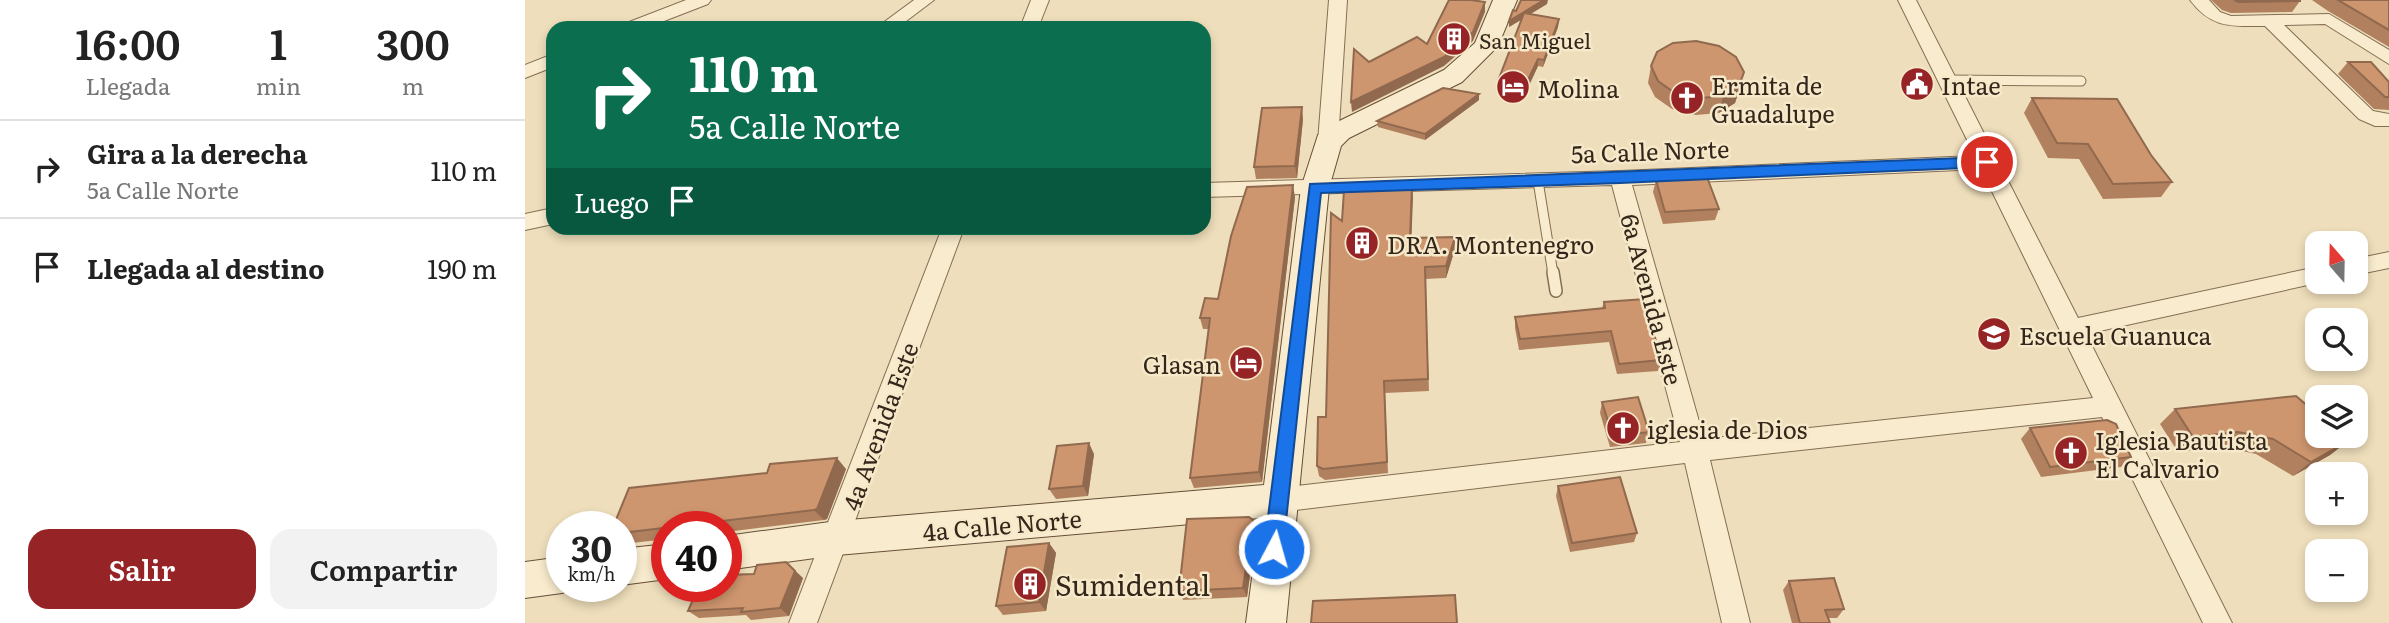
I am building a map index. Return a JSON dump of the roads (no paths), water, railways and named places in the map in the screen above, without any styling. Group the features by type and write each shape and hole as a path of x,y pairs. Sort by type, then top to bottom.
{"street":[{"path":"648,21 702,0"},
{"path":"895,21 925,0"},
{"path":"1032,21 1040,0"},
{"path":"1266,623 1315,188 1328,142 1338,0"},
{"path":"1328,142 1339,132 1453,76 1486,47 1505,0"},
{"path":"1907,0 2218,623"},
{"path":"2199,0 2214,16 2222,20 2271,22 2329,19 2389,58"},
{"path":"2271,22 2366,115 2375,120 2389,120"},
{"path":"525,72 546,63"},
{"name":"5a Calle Norte","path":"1315,188 1987,162"},
{"name":"6a Avenida Este","path":"1620,178 1695,451 1736,623"},
{"path":"1211,190 1315,188"},
{"path":"525,222 546,214"},
{"name":"4a Avenida Este","path":"803,623 950,235"},
{"path":"2368,264 2389,260"},
{"path":"2069,329 2305,278"},
{"path":"1279,500 1695,451 2109,407"},
{"name":"4a Calle Norte","path":"742,551 837,538 1279,500"},
{"path":"525,580 546,577"}],"lane":[{"path":"1947,80 2081,81"},
{"path":"1538,181 1556,291"}],"place":[{"name":"San Miguel","path":"1454,39"},
{"name":"Intae","path":"1917,84"},
{"name":"Molina","path":"1513,87"},
{"name":"Ermita de Guadalupe","path":"1687,98"},
{"name":"DRA. Montenegro","path":"1362,243"},
{"name":"Escuela Guanuca","path":"1994,334"},
{"name":"Glasan","path":"1246,363"},
{"name":"iglesia de Dios","path":"1623,428"},
{"name":"Iglesia Bautista El Calvario","path":"2071,453"},
{"name":"Sumidental","path":"1030,584"}]}
